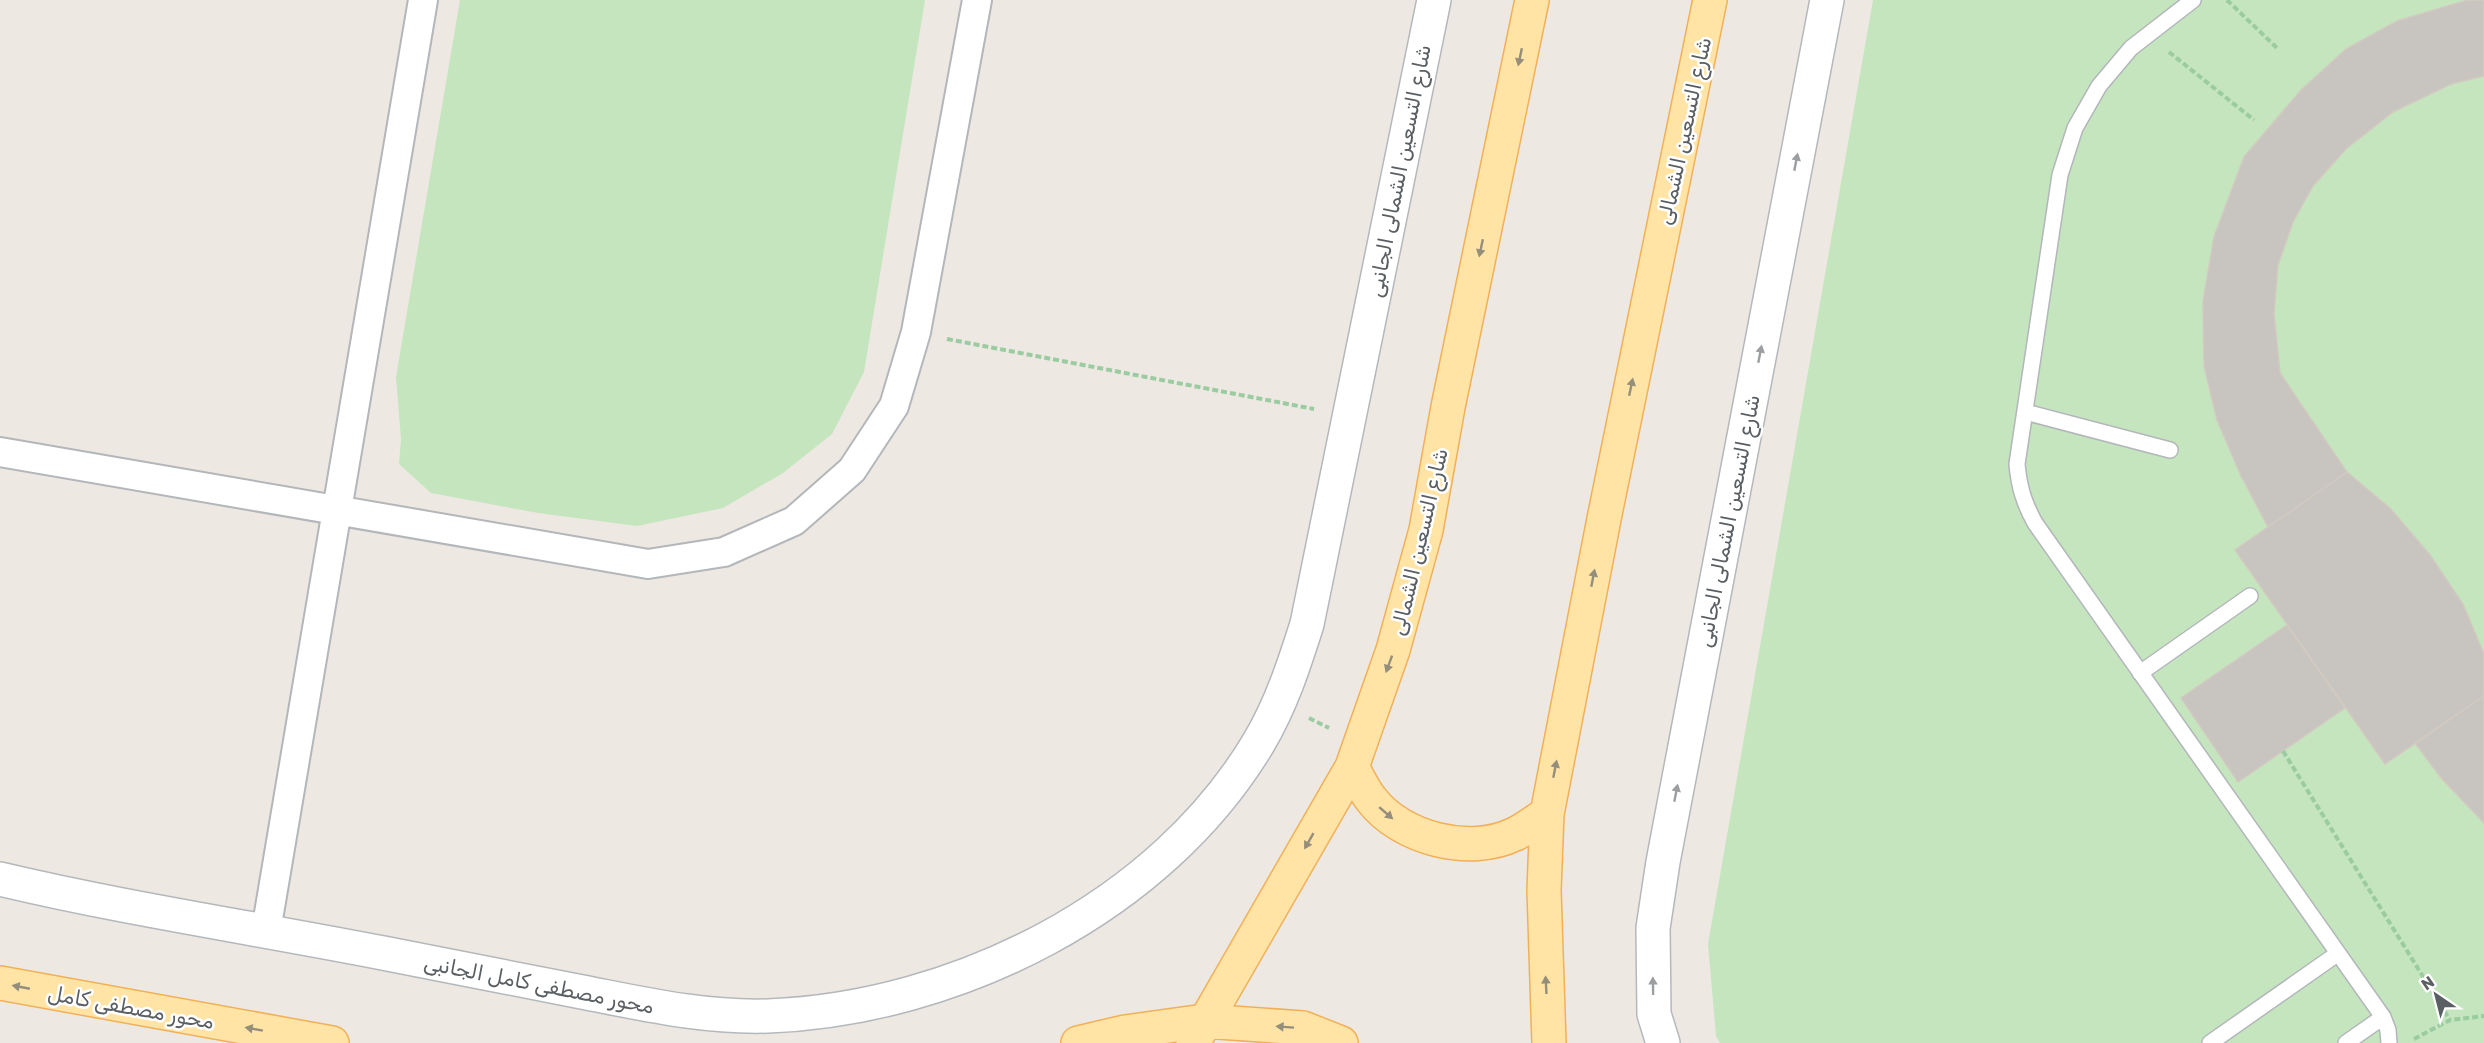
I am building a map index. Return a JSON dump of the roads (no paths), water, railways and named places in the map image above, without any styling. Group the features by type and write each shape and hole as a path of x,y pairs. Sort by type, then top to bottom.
{"main road":[{"name":"شارع التسعين الشمالى","path":"1198,1032 1356,755 1393,650 1426,530 1448,407 1532,0"},
{"name":"شارع التسعين الشمالى","path":"1549,1043 1544,901 1547,814 1606,507 1710,0"},
{"path":"1356,755 1371,800 1401,825 1437,841 1476,844 1514,835 1547,814"},
{"name":"محور مصطفى كامل","path":"0,983 332,1043"},
{"path":"1078,1043 1125,1032 1303,1028 1341,1043"}],"street":[{"path":"266,931 423,0"},
{"path":"0,452 648,564 724,552 794,521 852,470 894,406 916,332 978,0"},
{"name":"شارع التسعين الشمالى الجانبى","path":"1068,926 1111,900 1181,840 1224,794 1260,741 1288,684 1307,624 1434,0"},
{"name":"شارع التسعين الشمالى الجانبى","path":"1663,1043 1654,1014 1653,928 1665,850 1827,0"},
{"name":"محور مصطفى كامل الجانبى","path":"0,879 97,902 266,931 675,1011 767,1016 858,1007 947,984 1032,948 1068,926"}],"lane":[{"path":"2193,0 2131,48 2099,86 2075,128 2060,175 2017,464 2019,485 2024,504 2035,523 2383,1017 2388,1030 2389,1043"},
{"path":"2025,412 2170,450"},
{"path":"2140,673 2250,596"},
{"path":"2210,1043 2337,954"},
{"path":"2346,1043 2383,1017"}]}
